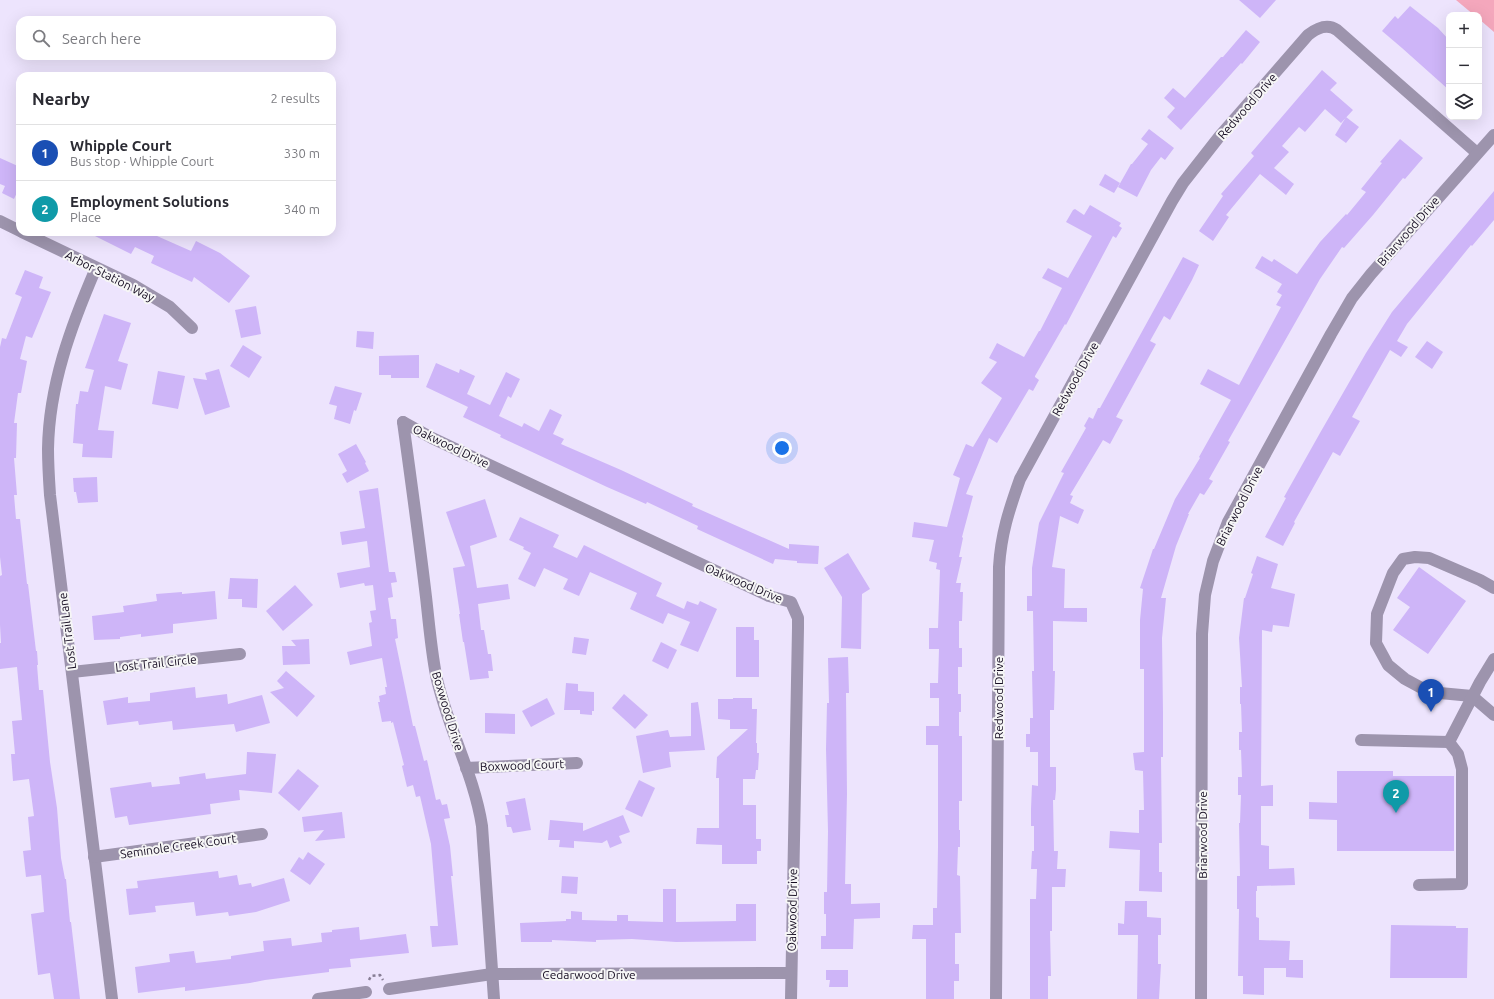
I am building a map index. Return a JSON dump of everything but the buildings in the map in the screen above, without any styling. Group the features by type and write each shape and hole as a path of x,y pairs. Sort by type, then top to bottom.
{"street":[{"name":"Redwood Drive","path":"996,999 999,567 1003,528 1020,479 1172,201 1183,183 1219,137 1308,35 1320,27 1334,27 1478,153"},
{"name":"Briarwood Drive","path":"1201,999 1202,634 1205,595 1213,561 1228,522 1352,298 1396,244 1494,135"},
{"name":"Arbor Station Way","path":"0,221 16,229"},
{"name":"Arbor Station Way","path":"29,236 133,285 170,307 192,328"},
{"name":"Lost Trail Lane","path":"96,268 74,319 57,374 48,449 50,495 112,999"},
{"name":"Boxwood Drive","path":"403,422 432,654 443,702 475,794 482,826 494,999"},
{"name":"Oakwood Drive","path":"403,422 432,438 768,596 791,602 798,618 791,999"},
{"path":"1494,588 1480,580 1429,558 1415,557 1403,559 1393,573 1377,614 1376,643 1388,665 1405,679 1429,692 1472,696 1494,715"},
{"name":"Lost Trail Circle","path":"72,672 240,654"},
{"path":"1449,742 1472,696 1494,659"},
{"path":"1361,740 1449,742"},
{"path":"1419,885 1462,884 1462,769 1458,754 1449,742"},
{"name":"Boxwood Court","path":"466,768 577,763"},
{"name":"Seminole Creek Court","path":"94,857 262,834"},
{"name":"Cedarwood Drive","path":"389,988 492,974 791,973"},
{"path":"318,999 366,992"}],"path":[{"path":"366,992 370,976 380,975 389,988"}],"shaded area":[{"path":"1456,0 1494,0 1494,32 1482,22 1482,12 1470,12"}],"place":[{"name":"Whipple Court","path":"1431,712"},
{"name":"Employment Solutions","path":"1396,813"}]}
